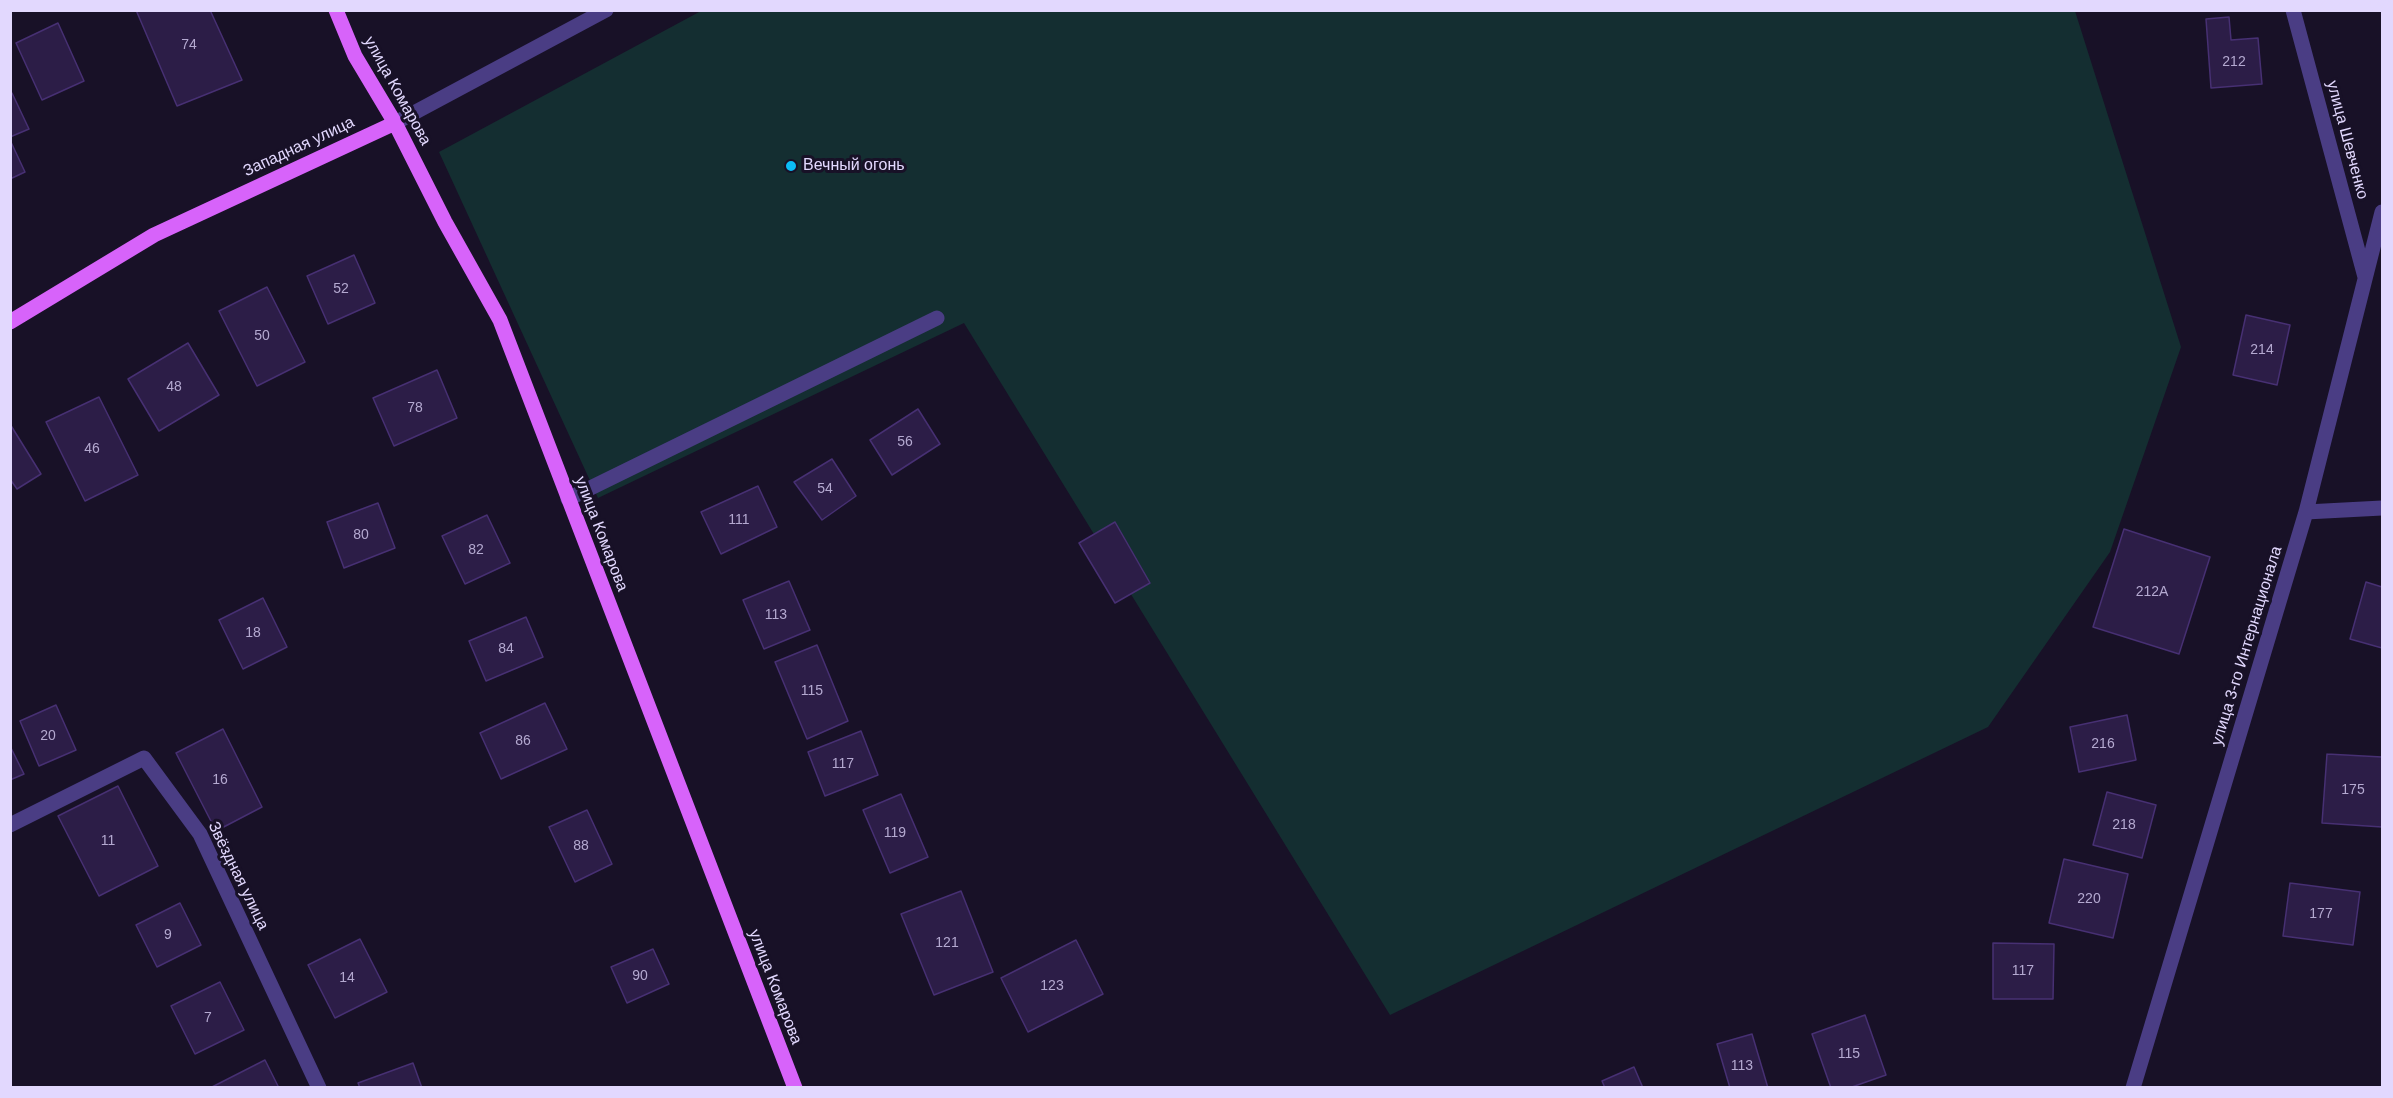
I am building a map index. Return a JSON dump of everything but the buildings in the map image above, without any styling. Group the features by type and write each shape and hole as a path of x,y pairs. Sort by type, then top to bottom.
{"main road":[{"name":"улица Комарова","path":"336,10 355,56 395,123 445,222 500,320 795,1088"},
{"name":"Западная улица","path":"10,322 154,235 395,123"}],"street":[{"name":"Западная улица","path":"395,123 606,10"},
{"name":"улица Шевченко","path":"2294,10 2365,278"},
{"name":"улица 3-го Интернационала","path":"2133,1088 2306,512 2382,212"},
{"path":"568,499 937,318"},
{"path":"2306,512 2382,508"},
{"name":"Звёздная улица","path":"10,825 144,758 200,834 319,1088"}],"green space":[{"path":"701,11 2075,11 2181,347 2110,552 1988,727 1390,1015 964,323 598,498 439,152"}],"place":[{"name":"Вечный огонь","path":"791,166"}]}
